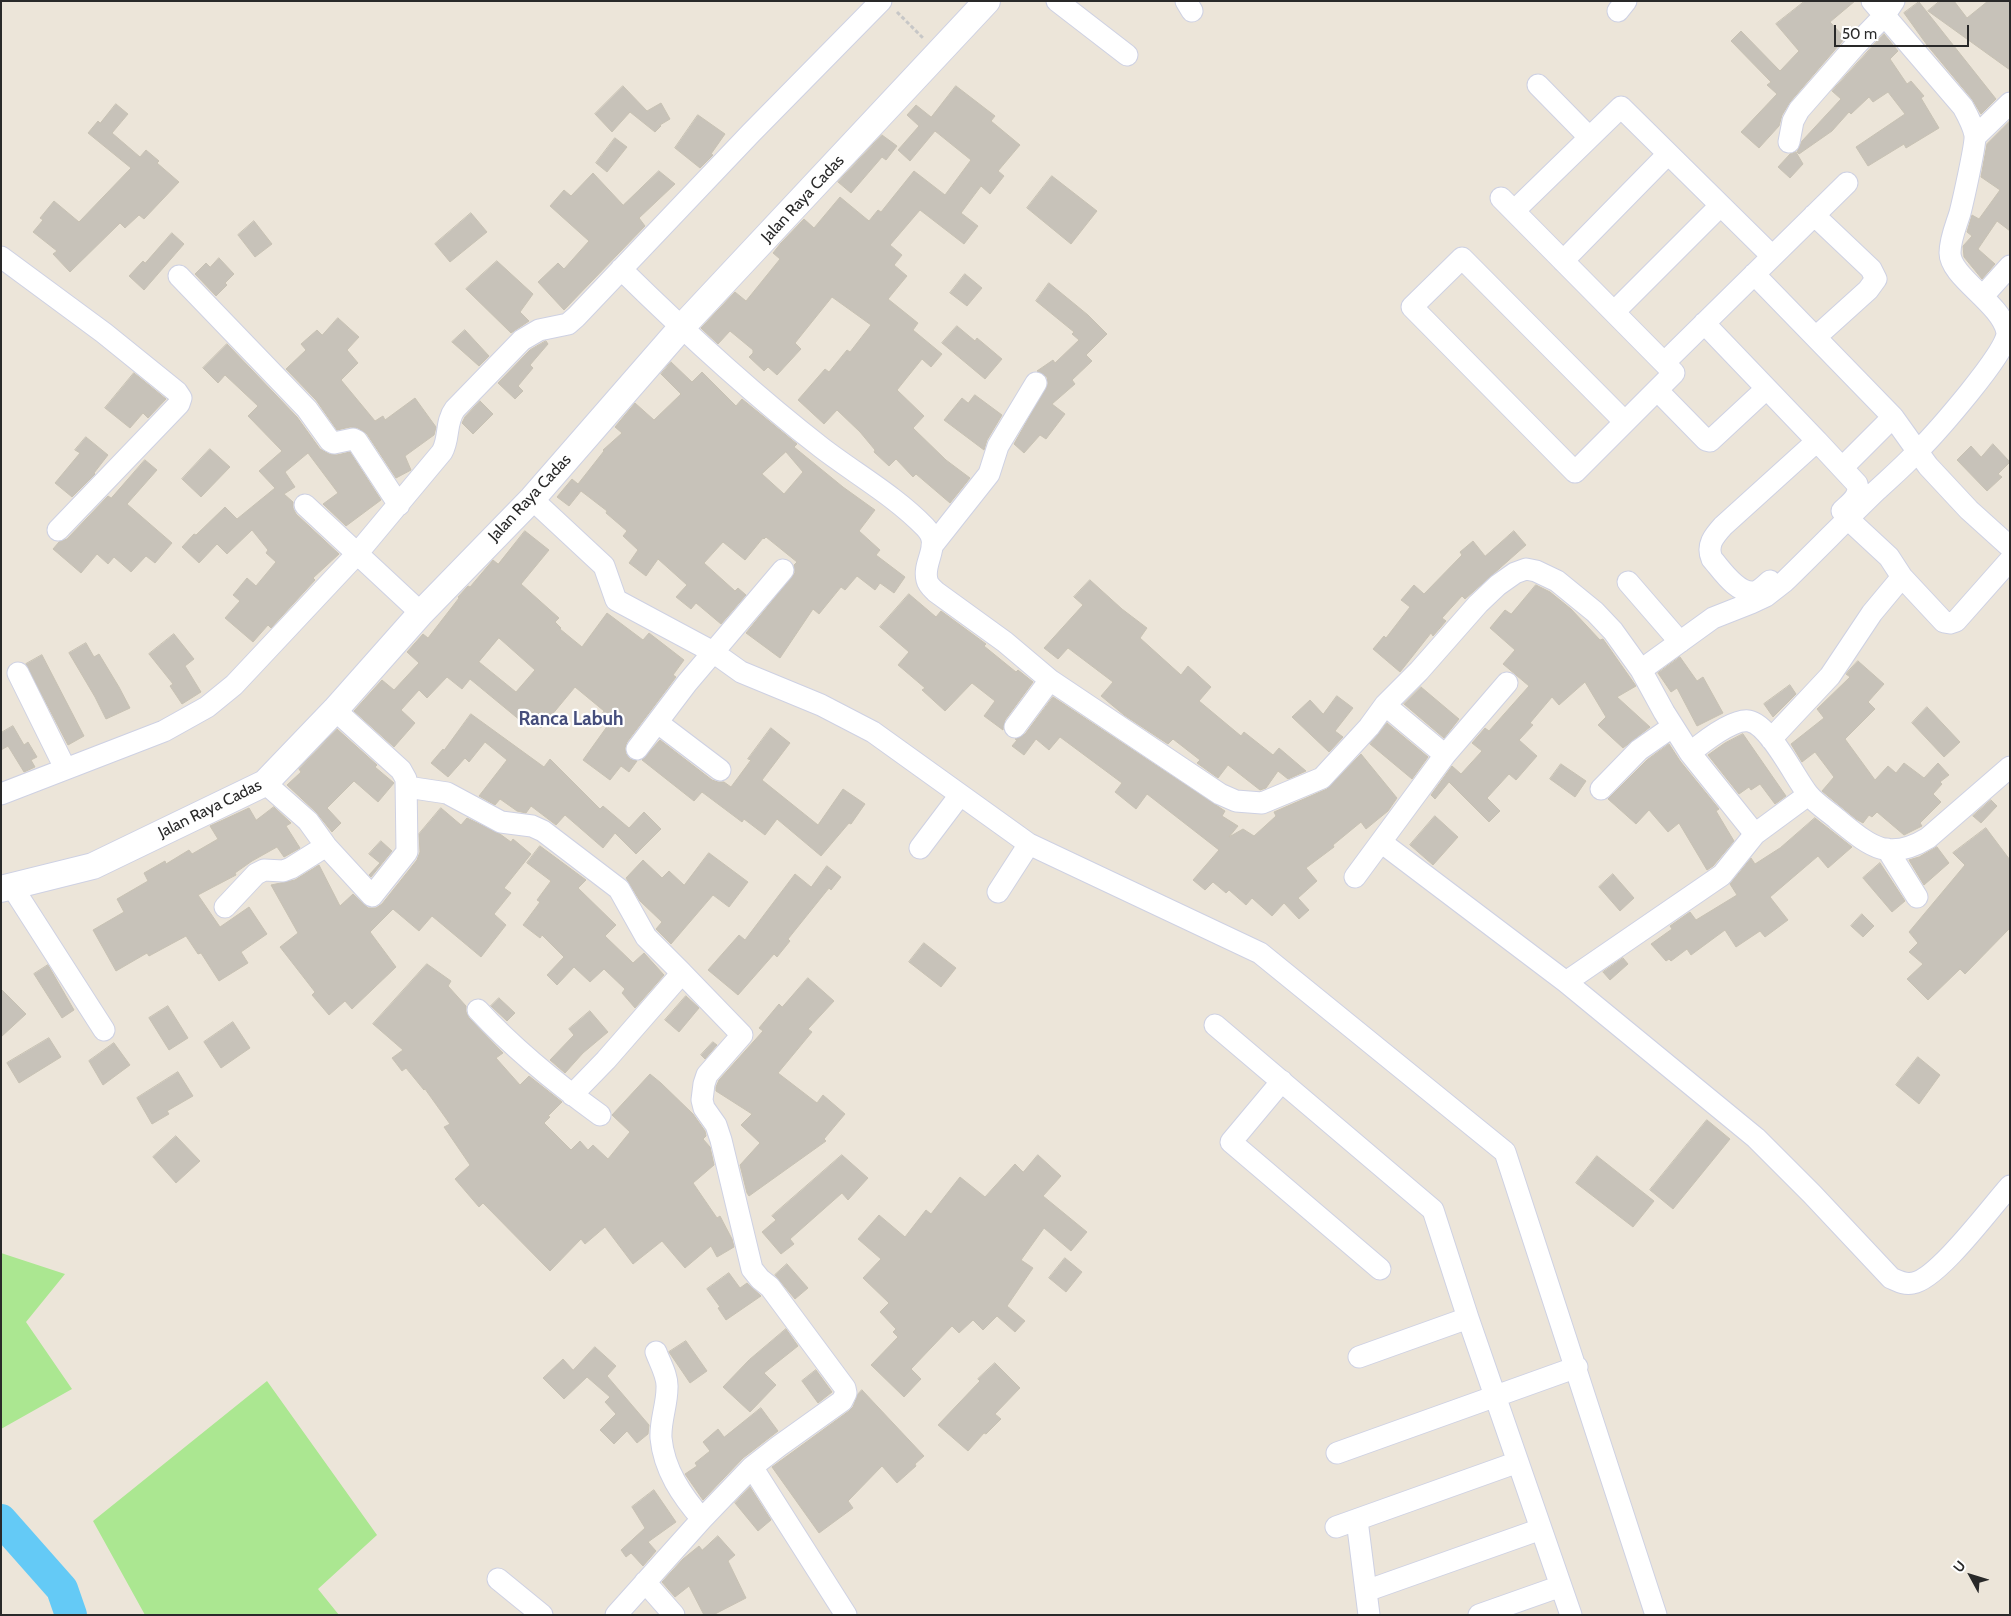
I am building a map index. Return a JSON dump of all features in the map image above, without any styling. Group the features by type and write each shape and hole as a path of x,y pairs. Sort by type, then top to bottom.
{"street":[{"name":"Jalan Raya Cadas","path":"6,887 93,866 265,783 335,710 421,614 532,498 681,328 986,1"},
{"path":"1057,1 1127,55"},
{"path":"1,794 164,731 207,707 234,686 363,560 399,504 442,452 447,440 449,419 459,405 522,340 539,330 568,324 627,275 751,133 886,4"},
{"path":"1641,670 1714,618 1766,596 1815,553 1918,452 1960,405 1996,357 2006,339 2007,331 2002,321 1983,296 1955,269 1951,260 1950,253 1975,137 1971,121 1963,107 1884,6 1799,110 1793,122 1789,142"},
{"path":"1538,85 1589,137"},
{"path":"1975,137 2010,102"},
{"path":"1625,422 1462,258 1412,307 1576,472 1674,373 1507,205 1589,137 1621,107 1772,256"},
{"path":"1563,261 1668,154"},
{"path":"1664,363 1846,183"},
{"path":"1614,312 1720,206"},
{"path":"1814,215 1872,269 1876,279 1874,284 1817,336"},
{"path":"1,257 104,333 177,392 181,398 179,404 58,530"},
{"path":"1983,296 2010,266"},
{"path":"1754,274 1817,336 1893,417 1928,466 1969,510 2010,547"},
{"path":"627,275 681,328 822,448 909,512 931,534 932,546 927,582 936,592 1005,642 1050,680 1220,794 1236,801 1252,804 1262,803 1322,778 1369,727 1385,705 1498,585 1515,573 1526,569 1536,570 1556,581 1595,612 1613,631 1641,670 1672,727 1690,753 1755,834"},
{"path":"179,276 307,409 330,441 336,444 353,439 357,441 399,504"},
{"path":"1704,323 1843,467 1857,484 1859,490 1856,496 1761,589 1753,592 1739,588 1712,559 1709,553 1713,538 1757,494 1817,441"},
{"path":"932,546 989,474 998,446 1036,383"},
{"path":"1657,390 1706,440 1710,441 1766,389"},
{"path":"1843,467 1893,417"},
{"path":"532,498 604,566 616,600 713,652 742,672 821,705 873,732 1029,844 1260,953 1506,1152 1656,1615"},
{"path":"305,505 421,614"},
{"path":"1848,519 1889,557 1902,577 1944,622 1950,624 1956,621 2010,560"},
{"path":"637,749 713,652 783,570"},
{"path":"1771,739 1820,689 1872,613 1902,577"},
{"path":"1628,582 1680,642"},
{"path":"18,673 65,768"},
{"path":"1015,727 1050,680"},
{"path":"1355,877 1446,755 1507,683"},
{"path":"1385,705 1446,755"},
{"path":"265,783 308,821 326,846 372,896 407,852 407,787 405,774 335,710"},
{"path":"1690,753 1722,730 1738,722 1748,720 1754,723 1771,739 1808,795 1860,839 1875,848 1887,849 1907,849 1928,838 2010,767"},
{"path":"658,723 720,770"},
{"path":"1601,789 1638,750 1672,727"},
{"path":"407,787 447,793 501,822 532,826 543,831 619,889 646,937 742,1035 707,1075 702,1100 704,1108 716,1125 752,1269 770,1287 846,1390 842,1400 752,1467 702,1519 616,1615"},
{"path":"920,848 960,795"},
{"path":"1566,982 1722,875 1755,834 1808,795"},
{"path":"1382,842 1566,982 1756,1138 1891,1278 1904,1284 1914,1283 1925,1278 1940,1266 2010,1186"},
{"path":"998,892 1029,844"},
{"path":"225,908 256,874 264,870 283,871 291,868 326,846"},
{"path":"1887,849 1917,897"},
{"path":"6,887 104,1030"},
{"path":"572,1095 606,1060 682,973"},
{"path":"478,1010 499,1033 572,1095 600,1115"},
{"path":"1215,1025 1433,1210 1468,1318 1571,1615"},
{"path":"1282,1081 1230,1142 1380,1269"},
{"path":"1359,1356 1468,1318"},
{"path":"656,1352 668,1386 662,1425 664,1452 678,1487 685,1499 702,1519"},
{"path":"1337,1453 1577,1367"},
{"path":"1336,1527 1518,1462"},
{"path":"752,1467 846,1615"},
{"path":"1357,1520 1369,1615"},
{"path":"1366,1591 1541,1529"},
{"path":"498,1579 542,1615"},
{"path":"645,1582 674,1615"},
{"path":"1479,1615 1561,1586"}],"path":[{"path":"886,4 918,32"}],"green space":[{"path":"1,1253 65,1274 26,1322 72,1389 1,1429"},
{"path":"267,1381 377,1535 318,1589 339,1615 145,1615 93,1521"}],"building":[{"path":"1805,1 1855,1 1830,22 1845,38 1790,102 1782,115 1779,126 1759,148 1741,132 1777,94 1767,85 1771,82 1731,41 1741,31 1780,71 1799,51 1776,24"},
{"path":"1940,1 1954,1 1967,18 1988,1 2010,1 2010,70 1928,11"},
{"path":"1919,2 1996,99 1981,114 1972,99 1927,45 1904,13"},
{"path":"1884,34 1898,51 1890,59 1907,84 1911,81 1924,96 1921,98 1939,128 1906,148 1904,144 1868,166 1856,147 1905,114 1888,92 1873,102 1869,97 1851,114 1849,112 1832,131 1799,154 1797,152 1802,141 1841,99 1832,91"},
{"path":"623,86 647,111 661,103 670,119 660,125 655,132 630,112 612,132 595,114"},
{"path":"956,86 995,116 991,121 1020,145 998,171 1004,176 990,194 981,186 961,213 978,226 964,244 920,210 890,245 902,255 894,265 907,276 888,299 918,323 913,330 942,354 931,367 922,359 897,390 924,416 913,428 946,460 970,478 950,503 916,474 913,477 896,459 889,466 874,452 875,450 860,432 837,410 824,424 798,400 825,369 829,372 847,350 850,352 871,325 832,297 795,343 801,349 777,375 768,367 764,371 749,357 753,350 730,331 718,344 701,328 735,292 746,301 780,259 773,253 781,243 804,219 814,228 840,197 869,221 878,210 881,212 914,171 945,195 971,160 935,131 910,161 898,150 919,126 907,115 916,105 931,117"},
{"path":"116,104 128,114 112,133 140,157 146,150 159,161 157,163 179,182 144,219 139,215 125,228 120,223 70,272 53,254 57,251 33,232 43,220 40,218 54,201 79,222 131,168 88,133 98,121 100,123"},
{"path":"698,115 725,134 711,154 713,155 700,168 675,148"},
{"path":"2010,121 2010,231 1997,221 1978,249 1995,264 1982,279 1964,257 1963,246 1972,236 1967,232 1972,215 1979,219 2000,190 1981,177 1987,144"},
{"path":"882,135 897,146 886,160 882,157 851,193 838,182"},
{"path":"615,138 627,147 607,172 596,163"},
{"path":"1796,152 1803,164 1790,178 1778,167 1790,154"},
{"path":"659,171 675,184 639,218 645,226 564,310 538,282 558,263 564,269 589,241 550,206 564,190 571,196 593,173 623,205"},
{"path":"1052,176 1097,211 1071,244 1027,208"},
{"path":"471,213 487,232 450,262 435,244"},
{"path":"254,221 272,244 255,257 238,235"},
{"path":"172,233 184,244 144,290 129,276 143,261 145,263"},
{"path":"219,258 234,274 225,283 227,285 216,296 195,274 206,263 210,267"},
{"path":"497,261 533,294 520,312 529,321 511,333 466,289"},
{"path":"965,274 982,288 967,306 950,293"},
{"path":"1049,283 1088,315 1107,334 1086,355 1092,361 1072,380 1075,384 1052,404 1065,414 1046,439 1040,435 1024,453 1014,444 1048,384 1047,377 1037,371 1053,360 1055,363 1079,340 1072,334 1074,332 1036,301"},
{"path":"338,318 359,337 347,350 358,363 341,380 375,421 383,416 385,420 415,398 436,427 434,435 405,456 411,470 396,478 367,434 358,428 350,427 337,430 316,400 286,369 306,350 301,344 317,330 322,335"},
{"path":"957,326 975,341 977,338 1002,359 985,379 942,343"},
{"path":"465,330 489,356 479,366 452,342"},
{"path":"546,341 548,344 530,365 533,368 518,386 523,391 515,399 498,383 530,350"},
{"path":"227,344 297,417 320,449 329,454 337,455 350,452 381,500 346,526 323,504 338,493 308,453 285,472 295,487 284,494 293,502 296,514 339,554 313,578 315,580 271,628 268,625 253,642 225,618 240,601 233,595 247,578 256,586 276,562 266,553 268,550 252,530 227,554 217,544 199,563 182,547 225,507 237,519 275,488 259,471 282,451 248,416 258,406 225,375 218,383 203,368"},
{"path":"671,362 692,382 702,372 736,406 742,399 797,444 794,447 875,510 859,531 880,550 876,555 905,577 894,593 880,583 875,590 857,576 845,590 841,587 819,614 813,609 780,658 746,633 795,573 794,565 797,562 766,537 763,538 745,560 723,542 704,563 735,591 738,588 746,595 721,624 696,603 691,609 676,597 687,585 658,559 646,576 629,563 638,550 623,536 627,531 606,513 607,511 581,491 569,506 557,497 572,479 578,484 603,450 622,433 615,427 635,403 654,420 681,394 661,374","holes":["786,452 803,472 784,494 762,474"]},
{"path":"134,373 166,399 148,418 143,413 130,428 105,408"},
{"path":"975,395 1002,415 987,440 984,450 944,420 962,398 968,403"},
{"path":"480,401 493,414 473,434 462,423"},
{"path":"86,437 108,455 95,474 72,497 55,483 80,453 75,450"},
{"path":"1993,444 2010,462 1998,474 2002,477 1987,491 1957,460 1971,446 1981,457"},
{"path":"210,449 230,467 201,497 182,479"},
{"path":"145,460 157,470 127,504 172,543 155,563 146,556 131,572 114,557 108,564 97,554 81,573 53,549 59,542 67,539 108,496 111,498"},
{"path":"525,531 549,550 521,584 559,618 555,622 560,629 582,647 607,613 643,640 649,633 684,660 673,675 676,677 627,742 626,754 630,759 637,761 629,772 621,766 610,780 583,760 611,721 602,714 604,711 575,687 541,728 532,721 527,726 470,679 462,689 447,677 427,698 419,690 401,710 415,723 394,747 354,711 382,680 394,690 419,663 407,652 423,634 428,638 458,597 468,586 470,587 493,560 498,564","holes":["499,638 535,670 516,692 479,662"]},
{"path":"1514,531 1526,545 1465,599 1462,596 1442,618 1446,621 1433,636 1431,633 1400,672 1373,649 1384,636 1386,638 1410,607 1401,600 1414,585 1424,594 1462,555 1460,552 1473,541 1485,556"},
{"path":"1090,580 1122,609 1147,628 1140,638 1181,675 1188,666 1211,687 1199,701 1241,736 1244,732 1273,755 1279,748 1306,771 1288,779 1278,771 1266,788 1260,790 1228,765 1218,778 1197,763 1200,760 1173,739 1168,744 1124,715 1101,696 1113,682 1068,648 1058,659 1044,648 1083,605 1074,597"},
{"path":"1536,585 1550,592 1571,609 1600,640 1603,639 1636,686 1617,697 1650,727 1623,748 1598,725 1606,717 1585,682 1559,705 1552,697 1530,723 1533,725 1519,740 1537,756 1516,780 1509,774 1487,798 1500,811 1489,822 1449,782 1435,799 1431,795 1452,766 1461,774 1482,751 1472,743 1485,728 1489,731 1529,686 1503,664 1515,650 1490,628 1505,610 1511,614"},
{"path":"909,594 936,617 941,611 986,644 984,646 1016,672 1018,670 1033,682 1005,720 1003,730 984,716 995,701 972,683 945,711 922,690 925,688 898,665 909,652 880,627"},
{"path":"174,634 194,659 185,666 201,692 182,704 170,686 173,684 149,654"},
{"path":"86,643 94,657 99,654 130,708 106,719 69,653"},
{"path":"42,655 84,736 68,745 26,664"},
{"path":"1680,657 1697,681 1703,677 1723,713 1697,726 1677,688 1671,692 1658,673"},
{"path":"1858,661 1884,684 1868,702 1875,709 1845,739 1875,780 1888,766 1896,773 1904,763 1924,778 1938,763 1949,775 1940,782 1942,784 1933,794 1941,802 1920,823 1922,826 1904,835 1877,812 1872,817 1869,815 1863,823 1856,819 1822,791 1834,777 1815,752 1802,762 1791,744 1824,718 1817,709 1850,677 1846,674"},
{"path":"1790,685 1796,694 1773,717 1764,704"},
{"path":"1421,687 1459,719 1444,738 1404,704"},
{"path":"1337,696 1353,708 1335,731 1343,737 1329,752 1292,717 1310,700 1323,714"},
{"path":"1053,697 1225,811 1222,816 1238,826 1229,837 1243,829 1254,836 1276,816 1274,812 1327,789 1361,754 1397,798 1388,811 1366,829 1361,822 1333,845 1334,847 1306,868 1317,881 1298,898 1309,910 1299,919 1284,903 1272,916 1252,898 1246,905 1229,890 1226,893 1213,882 1205,890 1193,880 1219,850 1147,794 1136,809 1115,792 1122,783 1060,737 1049,750 1036,739 1024,755 1012,746 1017,740 1015,739 1025,734"},
{"path":"1927,707 1960,742 1944,757 1912,723"},
{"path":"471,714 544,767 550,759 600,809 603,806 629,828 644,812 661,829 636,854 615,833 603,848 565,815 556,825 531,806 526,813 517,811 500,799 495,805 479,796 507,760 485,742 469,762 465,758 448,777 431,763 444,750"},
{"path":"1387,723 1428,757 1412,779 1370,744"},
{"path":"13,726 24,745 28,742 37,757 31,760 35,767 24,772 8,746 1,750 1,733"},
{"path":"771,728 790,743 762,780 818,825 843,789 865,804 851,824 849,823 821,856 777,819 765,835 744,819 742,822 702,792 694,801 642,760 660,740 712,780 724,782 731,787 751,760 748,759"},
{"path":"337,729 394,783 378,802 354,781 327,808 341,823 332,832 316,812 287,785 301,772 299,769"},
{"path":"1743,734 1786,796 1775,804 1760,784 1751,790 1749,787 1739,794 1708,755 1725,743"},
{"path":"1669,744 1680,761 1719,809 1716,811 1734,841 1713,866 1707,870 1679,823 1668,832 1649,810 1636,824 1608,799 1647,760"},
{"path":"1561,764 1586,781 1575,797 1550,779"},
{"path":"1991,800 1997,806 1981,823 1973,816"},
{"path":"274,807 291,823 286,826 300,848 284,857 277,847 252,861 235,873 236,875 198,895 220,927 249,907 267,934 241,952 248,963 219,981 201,953 198,954 186,936 149,956 147,953 116,971 93,930 124,912 117,899 148,881 144,873 165,861 166,864 189,850 192,854 218,839 210,826 249,808 256,820"},
{"path":"441,808 461,825 467,818 500,834 511,842 513,839 531,854 504,888 511,893 494,914 506,925 481,957 432,916 419,931 393,909 370,932 396,967 352,1009 345,1001 329,1015 312,995 315,992 280,947 298,933 271,885 295,880 319,865 340,906 353,894 368,908 376,908 382,904 417,860 420,852 419,834"},
{"path":"1435,816 1458,837 1433,865 1410,845"},
{"path":"1815,818 1852,847 1828,868 1818,856 1770,897 1788,920 1765,937 1760,931 1736,947 1725,930 1691,955 1687,949 1671,961 1669,959 1666,961 1651,944 1672,929 1670,926 1690,912 1696,920 1737,895 1730,884 1751,858 1755,864 1780,848"},
{"path":"1986,828 2010,860 2010,928 1965,974 1960,969 1928,1000 1907,979 1923,964 1909,952 1918,943 1909,932 1965,865 1953,853"},
{"path":"381,841 392,851 371,877 369,875 380,863 369,854"},
{"path":"540,846 586,880 578,888 616,925 605,936 633,963 644,953 664,975 635,1008 622,993 625,989 604,969 590,982 574,967 557,985 547,975 564,957 542,935 540,938 523,925 540,902 537,900 551,881 527,863"},
{"path":"1937,847 1949,863 1924,885 1909,860"},
{"path":"709,853 748,882 729,907 713,895 671,944 656,929 662,922 640,901 626,878 643,860 662,878 669,871 684,885"},
{"path":"1880,863 1905,901 1892,912 1863,878"},
{"path":"827,866 841,877 831,890 829,888 788,939 790,941 777,957 774,954 738,995 708,970 739,935 745,940 795,874 811,887"},
{"path":"1613,874 1634,898 1620,911 1599,887"},
{"path":"1862,914 1874,926 1863,937 1851,926"},
{"path":"924,943 956,968 941,987 909,962"},
{"path":"1623,958 1628,964 1610,980 1603,972"},
{"path":"427,964 451,981 448,986 466,1006 469,1018 503,1053 496,1058 520,1085 529,1076 562,1102 548,1116 550,1117 544,1123 571,1150 580,1141 588,1150 593,1145 608,1159 630,1132 612,1115 650,1074 661,1083 693,1114 705,1131 706,1136 703,1139 710,1147 714,1165 693,1183 717,1218 720,1216 734,1247 717,1257 711,1246 685,1268 662,1241 633,1264 605,1227 585,1244 581,1239 550,1271 483,1203 479,1207 455,1179 470,1165 444,1127 450,1124 425,1089 406,1068 402,1071 392,1058 403,1050 373,1024"},
{"path":"48,965 74,1010 62,1018 34,974"},
{"path":"808,978 834,1001 808,1029 812,1032 778,1073 817,1103 823,1095 845,1114 824,1139 826,1141 749,1196 740,1165 760,1143 741,1125 752,1114 716,1091 716,1087 719,1080 763,1031 759,1028 779,1004 782,1007"},
{"path":"1,989 26,1014 1,1037"},
{"path":"686,996 699,1008 679,1032 665,1020"},
{"path":"499,998 515,1013 507,1021 491,1006"},
{"path":"168,1006 188,1038 169,1050 149,1018"},
{"path":"590,1011 608,1032 583,1053 565,1073 550,1060 574,1035 569,1029"},
{"path":"233,1022 250,1048 221,1068 204,1042"},
{"path":"49,1038 61,1057 19,1083 7,1063"},
{"path":"713,1042 717,1045 705,1059 701,1055"},
{"path":"114,1043 130,1065 103,1085 89,1061"},
{"path":"1918,1057 1940,1075 1919,1104 1896,1085"},
{"path":"178,1072 193,1096 167,1111 169,1114 152,1124 137,1098"},
{"path":"1707,1120 1730,1139 1673,1209 1650,1190"},
{"path":"176,1136 200,1161 176,1183 153,1157"},
{"path":"842,1155 868,1178 848,1200 842,1193 790,1239 794,1244 781,1254 762,1232 776,1220 772,1216"},
{"path":"1038,1155 1061,1176 1043,1196 1087,1232 1071,1251 1044,1228 1021,1260 1033,1268 1007,1306 1025,1321 1015,1332 997,1316 983,1330 973,1320 959,1333 952,1326 911,1369 921,1379 904,1397 871,1365 898,1337 893,1332 896,1329 880,1312 889,1303 863,1278 881,1259 858,1239 879,1215 905,1237 926,1210 931,1214 960,1177 985,1197 1015,1164 1023,1172"},
{"path":"1597,1156 1654,1201 1633,1227 1576,1183"},
{"path":"1065,1258 1082,1272 1066,1292 1049,1278"},
{"path":"787,1264 808,1288 795,1299 775,1275"},
{"path":"729,1273 740,1288 747,1283 761,1296 726,1320 718,1308 720,1307 707,1289"},
{"path":"786,1329 798,1346 764,1373 776,1385 750,1412 723,1387 749,1360"},
{"path":"686,1341 707,1371 690,1383 669,1352"},
{"path":"595,1347 616,1366 607,1376 649,1425 648,1434 637,1443 627,1431 614,1444 600,1430 616,1414 605,1402 610,1397 587,1377 564,1399 543,1378 563,1359 573,1370"},
{"path":"995,1363 1020,1388 995,1414 1001,1419 986,1434 984,1433 968,1451 938,1425 980,1381 978,1379"},
{"path":"816,1370 832,1392 818,1403 802,1381"},
{"path":"862,1390 924,1456 897,1483 882,1466 848,1501 853,1508 819,1533 772,1467 849,1411"},
{"path":"761,1408 778,1431 743,1458 703,1500 685,1474 697,1466 695,1463 710,1451 703,1442 718,1429 724,1437"},
{"path":"750,1487 771,1520 758,1531 735,1503"},
{"path":"654,1490 676,1522 648,1542 656,1551 643,1566 631,1553 626,1557 621,1550 645,1528 632,1507"},
{"path":"718,1536 735,1555 728,1561 746,1598 713,1615 704,1615 689,1586 675,1597 662,1582 683,1559 699,1546 702,1550"}],"waterway":[{"path":"1,1520 62,1589 71,1615"}],"district":[{"name":"Ranca Labuh","path":"571,719"}]}
